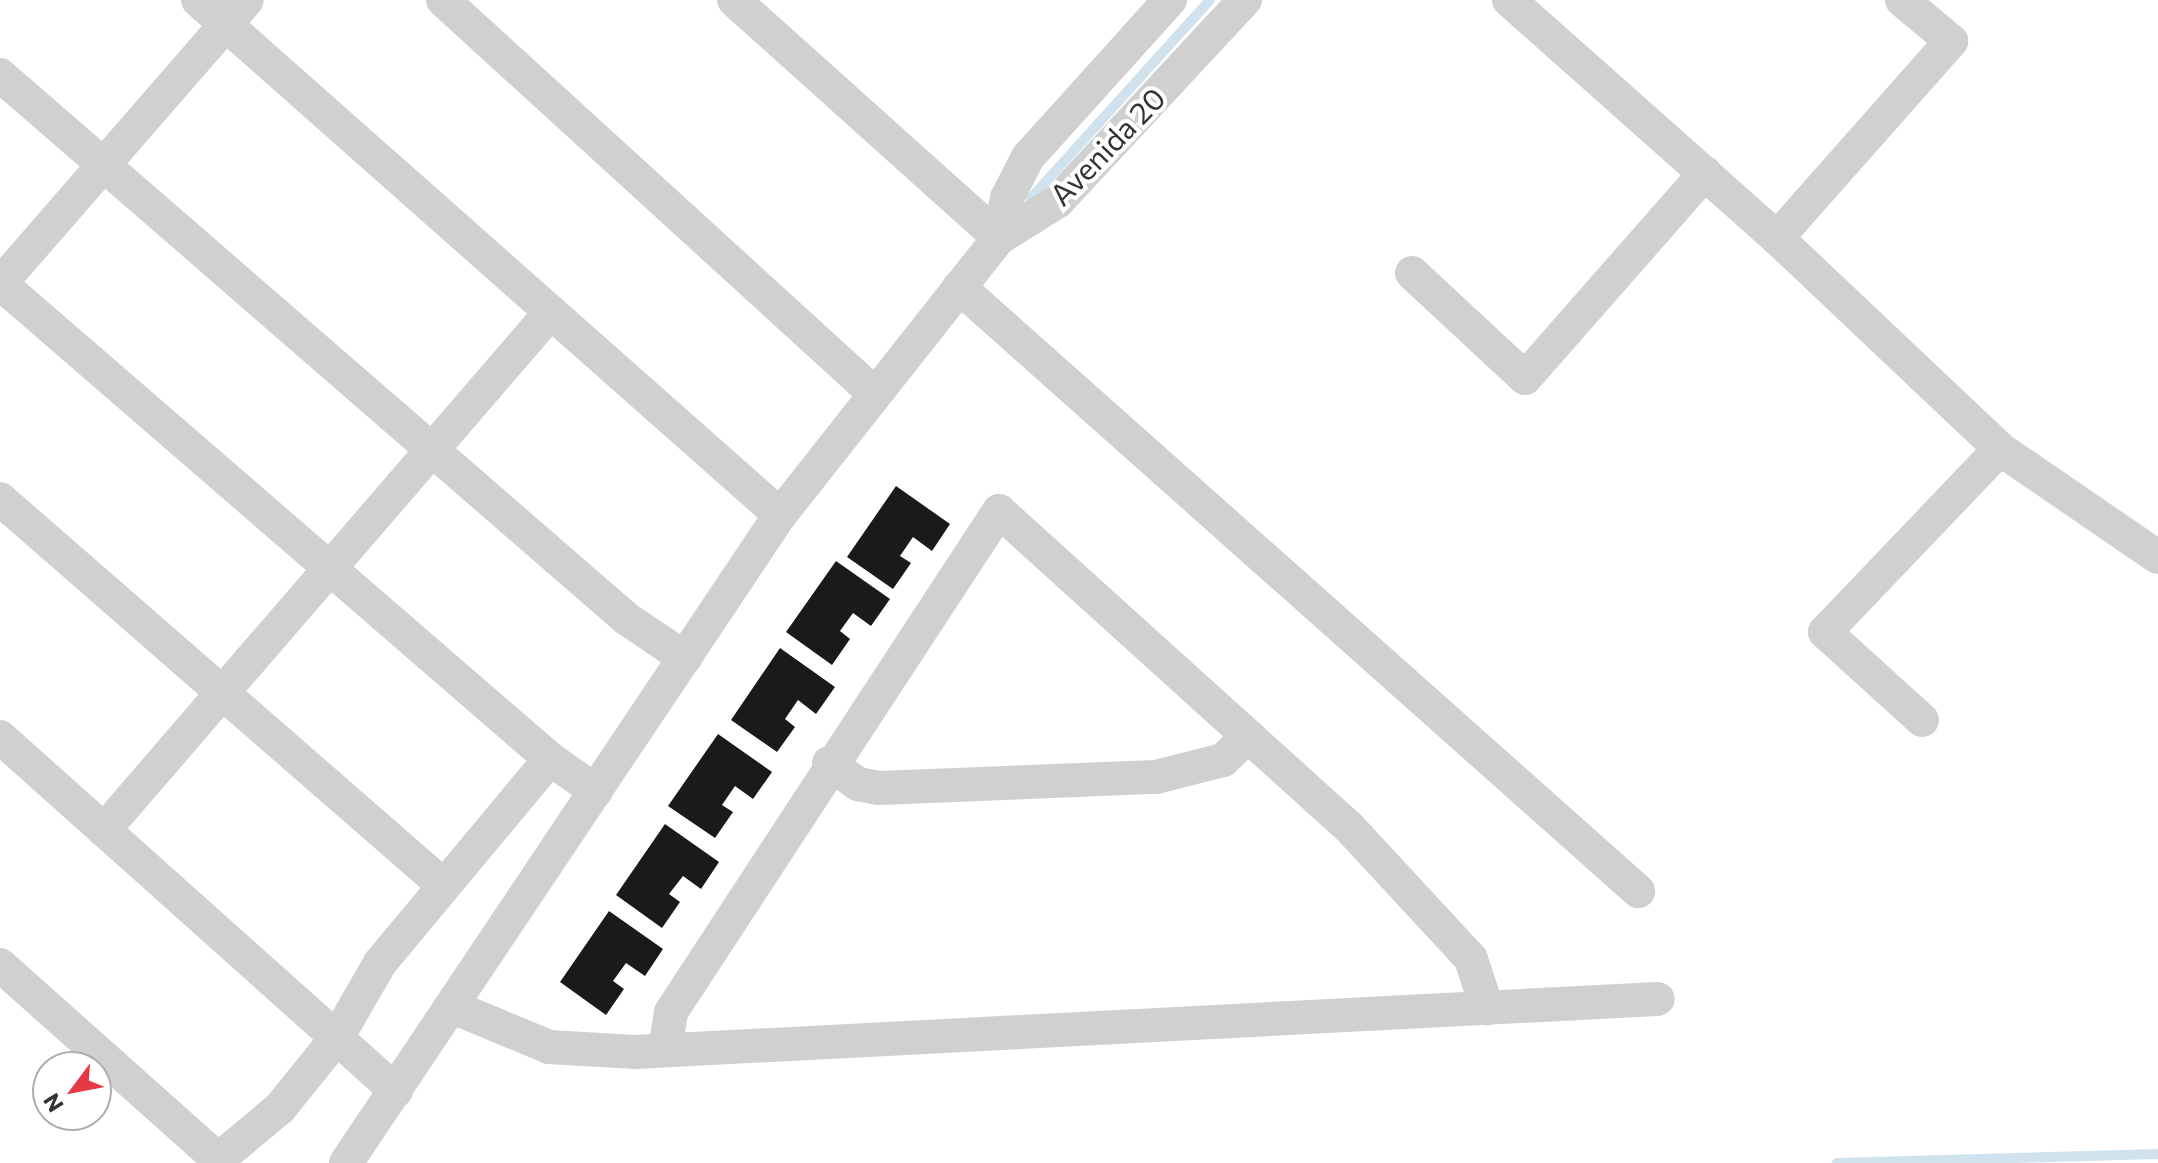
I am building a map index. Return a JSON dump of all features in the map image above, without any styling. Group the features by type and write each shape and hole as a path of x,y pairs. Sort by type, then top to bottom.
{"street":[{"path":"198,0 236,12 551,312 780,515"},
{"path":"443,0 875,394"},
{"path":"346,1163 780,515 999,238 734,0"},
{"name":"Avenida 20","path":"999,238 1007,198 1028,157 1170,0"},
{"name":"Avenida 20","path":"999,238 1058,201 1245,0"},
{"path":"1509,0 1777,238 2000,449 2158,557"},
{"path":"1777,238 1951,41 1902,0"},
{"path":"236,12 0,283 328,570 550,759 596,791"},
{"path":"0,75 627,619 685,658"},
{"path":"1412,273 1525,378 1705,173"},
{"path":"959,287 1638,891"},
{"path":"104,830 551,312"},
{"path":"1922,720 1825,632 2000,449"},
{"path":"0,499 221,695 443,885"},
{"path":"665,1050 671,1012 829,763 999,511 1348,826 1471,959 1487,1008"},
{"path":"829,763 858,784 879,788 1156,777 1223,760 1249,736"},
{"path":"0,737 396,1091"},
{"path":"0,965 217,1162 280,1108 338,1036 380,963 550,759"},
{"path":"453,1007 549,1047 665,1050 1658,999"}],"building":[{"path":"896,486 950,524 932,551 913,537 900,556 911,563 893,589 847,557"},
{"path":"836,561 890,599 871,626 853,613 840,631 850,639 832,665 786,632"},
{"path":"780,648 835,687 816,714 798,700 785,719 795,727 777,752 731,720"},
{"path":"718,734 772,772 753,799 735,786 722,805 733,812 715,838 668,806"},
{"path":"665,824 719,862 701,889 683,876 669,894 680,902 662,928 616,895"},
{"path":"609,911 663,949 645,976 626,963 613,981 624,989 606,1015 560,982"}],"waterway":[{"path":"1031,198 1210,0"},
{"path":"1837,1163 2158,1154"}]}
